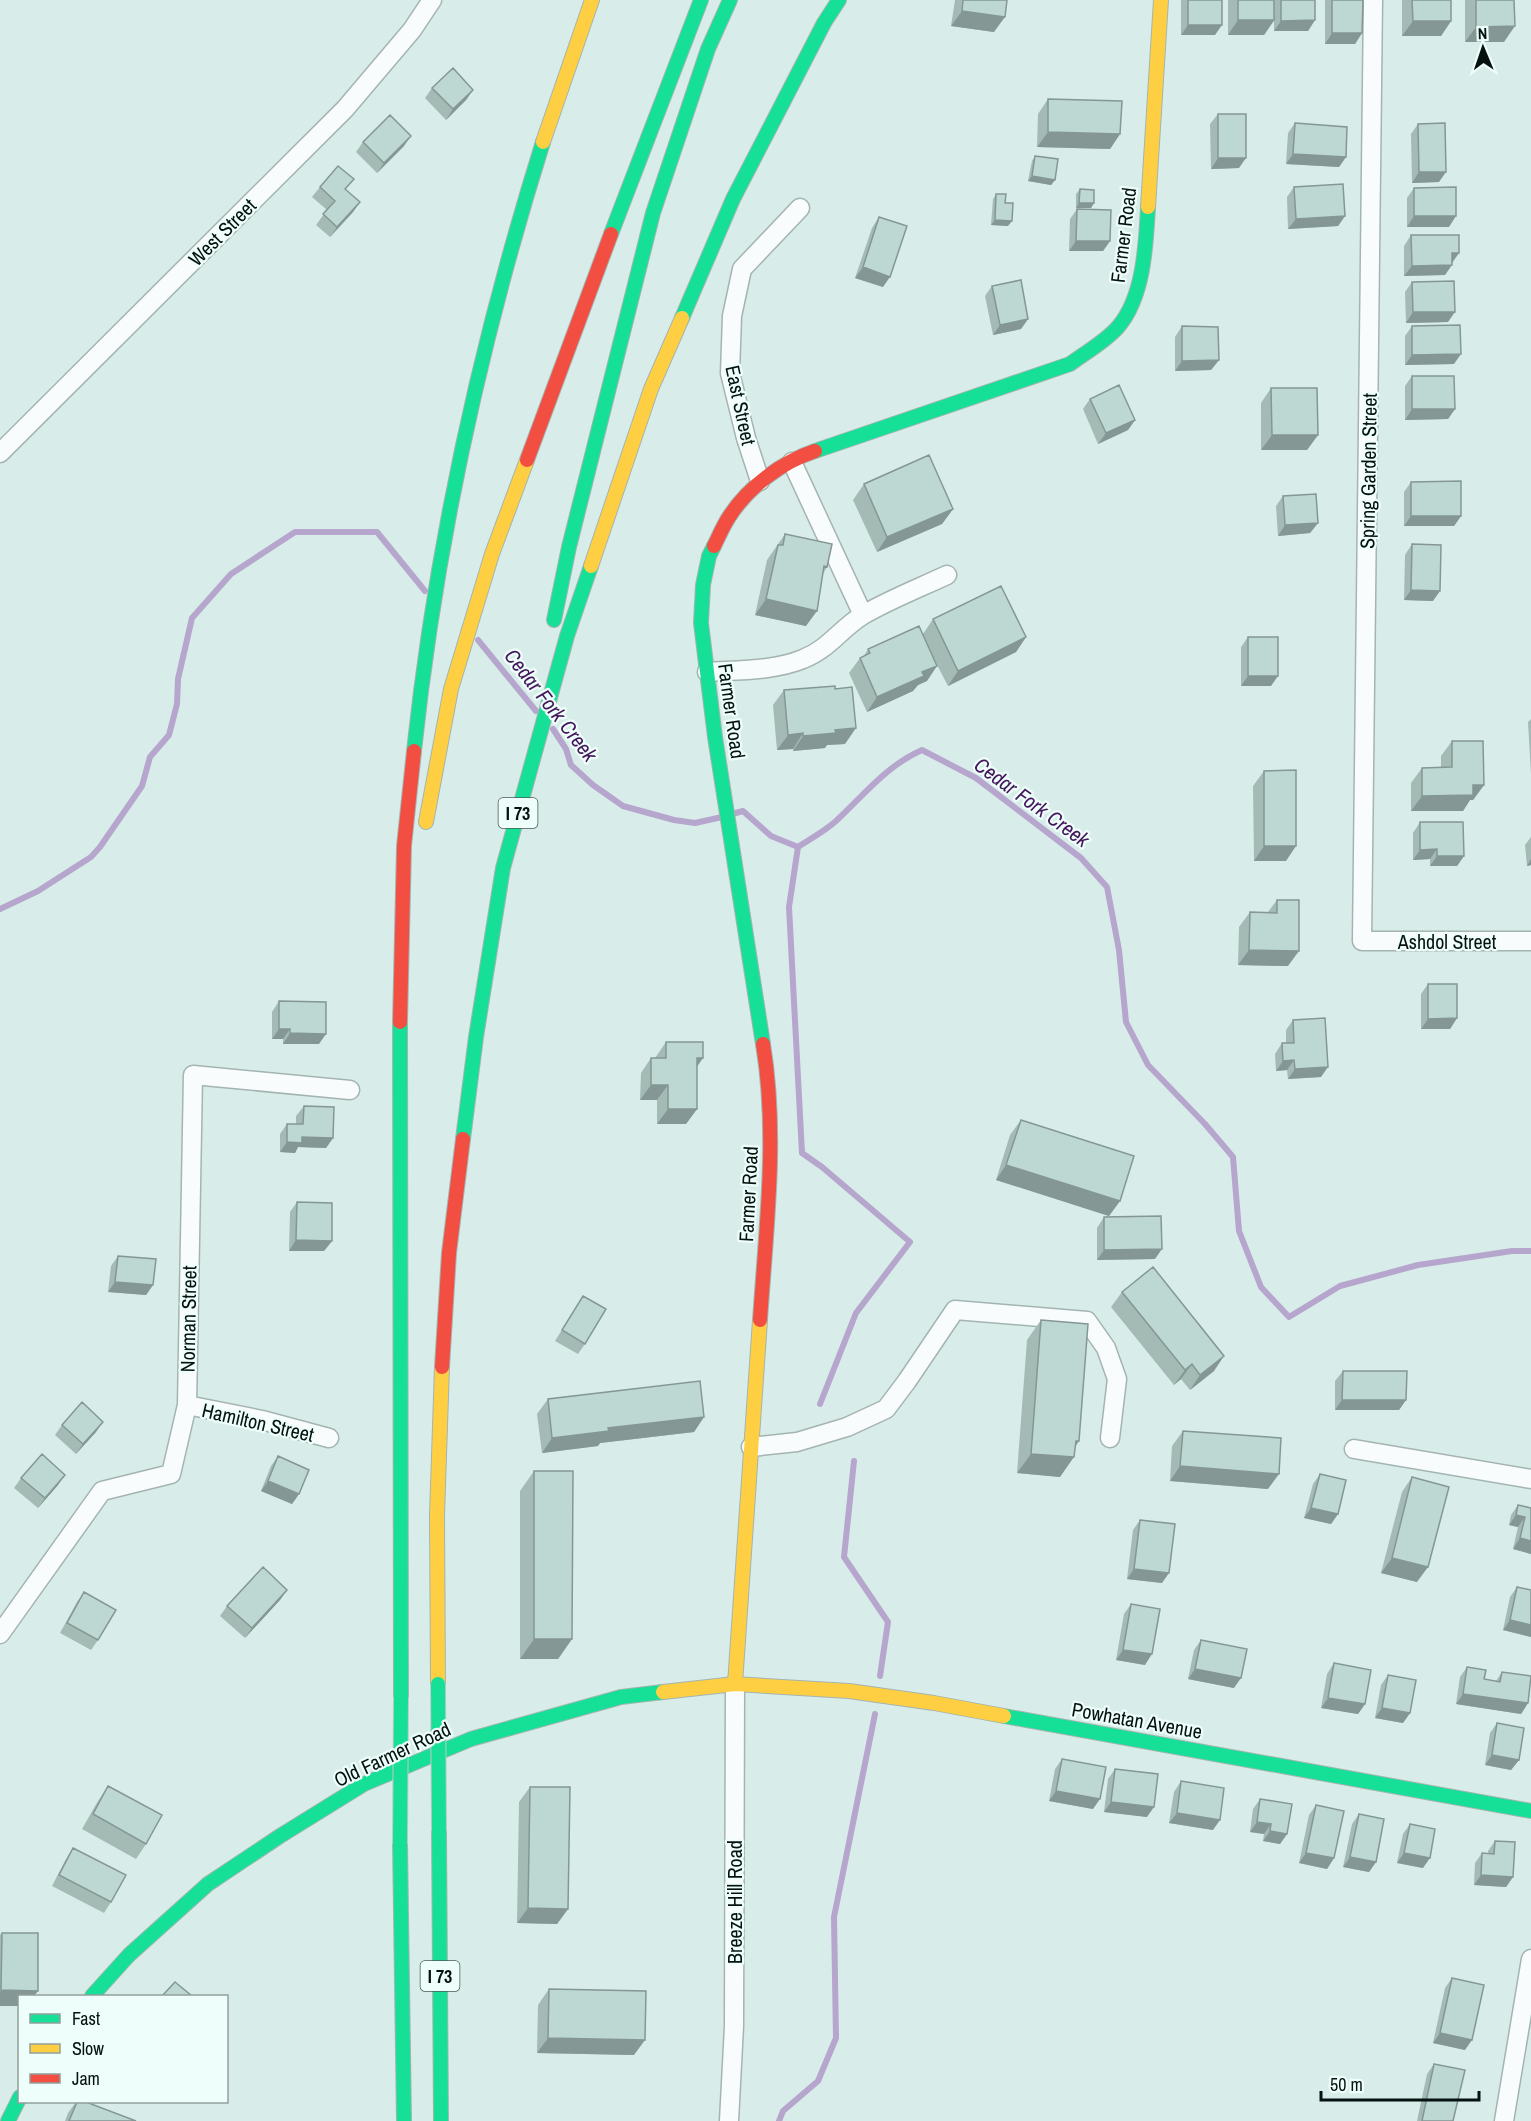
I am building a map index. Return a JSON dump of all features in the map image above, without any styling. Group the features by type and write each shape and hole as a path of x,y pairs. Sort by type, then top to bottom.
{"main road":[{"name":"I 73","path":"404,2121 400,1844 399,993 406,828 425,655 457,478 487,335 529,189 576,41 592,0"},
{"path":"424,833 451,689 492,554 701,0"},
{"path":"550,639 569,547 653,213 708,49 730,0"},
{"name":"I 73","path":"441,2121 438,1503 442,1362 449,1253 476,1037 503,868 567,636 651,389 733,199 824,23 839,0"},
{"name":"Farmer Road","path":"735,1684 769,1184 770,1131 766,1060 729,832 700,623 703,585 709,556 730,515 760,482 803,455 1070,364 1100,343 1120,325 1136,294 1144,256 1161,0"},
{"path":"503,868 546,662"},
{"path":"399,993 417,879"},
{"name":"Powhatan Avenue","path":"735,1684 849,1691 934,1703 1531,1811"},
{"name":"Old Farmer Road","path":"93,1995 129,1955 208,1884 364,1784 471,1739 621,1697 735,1684"},
{"path":"8,2121 18,2101"}],"street":[{"name":"West Street","path":"0,453 345,109 412,30 432,0"},
{"name":"Spring Garden Street","path":"1362,941 1373,0"},
{"name":"East Street","path":"760,482 746,438 730,373 732,316 742,269 800,208"},
{"path":"792,462 863,615"},
{"path":"707,672 745,670 802,660 825,648 844,628 863,615 947,575"},
{"name":"Ashdol Street","path":"1362,941 1531,941"},
{"name":"Norman Street","path":"0,1634 102,1491 171,1474 187,1405 193,1075 350,1090"},
{"path":"751,1447 797,1442 847,1427 886,1409 955,1310 1087,1321 1106,1348 1117,1379 1110,1438"},
{"name":"Hamilton Street","path":"187,1405 262,1420 329,1438"},
{"path":"1354,1449 1531,1479"},
{"name":"Breeze Hill Road","path":"729,2121 734,2026 735,1684"},
{"path":"1504,2121 1531,1959"}],"building":[{"path":"963,0 1007,0 1005,17 962,11"},
{"path":"1188,0 1222,0 1222,25 1188,25"},
{"path":"1238,0 1274,0 1274,20 1238,20"},
{"path":"1281,0 1315,0 1315,20 1281,21"},
{"path":"1332,0 1363,0 1362,33 1332,33"},
{"path":"1412,0 1451,0 1451,21 1413,21"},
{"path":"1476,0 1514,0 1515,26 1476,27"},
{"path":"453,68 473,90 453,109 432,88"},
{"path":"1048,99 1122,101 1120,134 1048,132"},
{"path":"1218,114 1246,114 1246,158 1218,158"},
{"path":"390,115 411,136 384,163 363,142"},
{"path":"1295,123 1347,127 1346,157 1293,154"},
{"path":"1445,123 1446,172 1419,172 1418,124"},
{"path":"1035,156 1058,159 1055,180 1032,176"},
{"path":"338,166 354,179 345,189 360,202 337,227 323,214 335,201 320,187"},
{"path":"1343,184 1345,216 1296,219 1294,187"},
{"path":"1456,187 1456,216 1414,216 1414,188"},
{"path":"1080,189 1094,190 1094,203 1079,203"},
{"path":"996,194 1006,194 1005,203 1013,203 1012,221 995,220"},
{"path":"1077,209 1111,210 1110,241 1076,241"},
{"path":"879,217 907,226 890,277 863,267"},
{"path":"1411,235 1459,235 1459,253 1452,253 1452,265 1412,266"},
{"path":"1021,280 1028,319 1000,325 992,286"},
{"path":"1454,281 1455,312 1413,312 1412,282"},
{"path":"1460,325 1461,354 1412,355 1412,326"},
{"path":"1182,326 1218,327 1219,360 1182,361"},
{"path":"1412,376 1454,376 1455,409 1412,409"},
{"path":"1119,385 1135,420 1106,433 1090,399"},
{"path":"1271,388 1317,388 1318,435 1272,435"},
{"path":"929,455 953,509 887,537 864,484"},
{"path":"1461,481 1461,516 1411,516 1411,482"},
{"path":"1316,494 1318,523 1285,525 1283,496"},
{"path":"785,534 832,544 827,567 824,566 817,611 766,599 778,545 783,545"},
{"path":"1412,544 1441,545 1440,591 1411,590"},
{"path":"1001,586 1026,637 958,671 933,619"},
{"path":"919,626 937,666 922,672 924,676 877,697 860,658 870,653 868,649"},
{"path":"1248,637 1278,637 1278,676 1248,676"},
{"path":"835,686 835,689 852,687 856,728 835,730 836,733 788,735 784,690"},
{"path":"1452,741 1483,741 1484,785 1473,785 1473,795 1422,796 1422,768 1452,767"},
{"path":"1296,770 1296,846 1264,846 1264,771"},
{"path":"1420,822 1463,822 1464,856 1437,856 1437,849 1420,850"},
{"path":"1277,900 1299,900 1299,951 1249,950 1250,912 1277,913"},
{"path":"1428,984 1457,984 1457,1018 1428,1019"},
{"path":"279,1001 326,1002 326,1034 290,1033 290,1029 279,1029"},
{"path":"1325,1018 1328,1067 1295,1069 1294,1060 1283,1061 1282,1043 1294,1043 1293,1020"},
{"path":"666,1042 703,1042 703,1058 697,1058 697,1109 668,1109 668,1085 651,1085 651,1058 666,1058"},
{"path":"304,1106 334,1107 333,1138 302,1137 302,1143 287,1142 287,1124 303,1124"},
{"path":"1021,1120 1134,1156 1120,1201 1006,1165"},
{"path":"297,1202 332,1203 332,1241 296,1240"},
{"path":"1161,1216 1162,1249 1104,1250 1104,1217"},
{"path":"118,1256 156,1259 153,1285 115,1282"},
{"path":"1153,1267 1224,1356 1200,1375 1192,1364 1185,1370 1122,1292"},
{"path":"583,1296 606,1309 585,1344 562,1330"},
{"path":"1041,1320 1088,1324 1079,1441 1076,1441 1074,1457 1031,1454"},
{"path":"1343,1371 1407,1371 1406,1400 1342,1400"},
{"path":"700,1381 704,1417 608,1428 609,1431 552,1438 548,1399"},
{"path":"82,1402 103,1422 83,1444 62,1425"},
{"path":"1183,1431 1281,1438 1279,1474 1180,1466"},
{"path":"42,1454 65,1475 45,1498 21,1478"},
{"path":"278,1456 309,1470 299,1494 268,1481"},
{"path":"534,1471 573,1471 572,1639 534,1639"},
{"path":"1320,1474 1346,1480 1338,1514 1311,1508"},
{"path":"1412,1477 1449,1487 1428,1567 1392,1558"},
{"path":"1518,1505 1531,1508 1531,1541 1520,1538 1525,1517 1516,1515"},
{"path":"1140,1520 1175,1524 1169,1573 1134,1569"},
{"path":"263,1567 287,1590 252,1628 227,1606"},
{"path":"1517,1587 1531,1590 1531,1625 1510,1620"},
{"path":"84,1592 116,1610 98,1640 67,1623"},
{"path":"1131,1604 1160,1609 1152,1654 1123,1650"},
{"path":"1201,1640 1247,1649 1241,1678 1195,1669"},
{"path":"1334,1663 1371,1670 1365,1704 1328,1698"},
{"path":"1467,1667 1486,1670 1484,1679 1500,1682 1502,1672 1531,1676 1528,1703 1463,1694"},
{"path":"1388,1675 1416,1680 1410,1713 1382,1708"},
{"path":"1497,1723 1524,1728 1519,1760 1492,1755"},
{"path":"1062,1759 1106,1767 1100,1799 1056,1791"},
{"path":"1115,1769 1158,1774 1154,1807 1111,1802"},
{"path":"1181,1781 1224,1788 1220,1820 1177,1813"},
{"path":"108,1786 162,1815 146,1844 93,1814"},
{"path":"530,1787 570,1787 568,1909 528,1908"},
{"path":"1260,1799 1292,1804 1287,1834 1270,1831 1271,1824 1257,1822"},
{"path":"1316,1805 1344,1811 1334,1858 1306,1853"},
{"path":"1359,1814 1384,1819 1376,1862 1350,1857"},
{"path":"1410,1824 1435,1829 1430,1858 1404,1853"},
{"path":"1495,1841 1515,1842 1513,1877 1481,1875 1482,1853 1494,1854"},
{"path":"73,1848 126,1875 111,1902 59,1875"},
{"path":"2,1933 38,1933 38,1991 1,1990"},
{"path":"1452,1978 1484,1985 1472,2040 1440,2033"},
{"path":"175,1982 191,1995 163,1995"},
{"path":"549,1989 646,1991 645,2040 548,2038"},
{"path":"1434,2064 1465,2070 1453,2121 1422,2121"},
{"path":"77,2103 89,2103 136,2121 69,2121"}],"waterway":[{"name":"Cedar Fork Creek","path":"0,909 38,891 91,857 100,847 142,786 150,757 169,735 177,704 178,679 192,618 231,574 295,532 377,532 425,591"},
{"name":"Cedar Fork Creek","path":"478,640 536,711"},
{"name":"Cedar Fork Creek","path":"553,729 566,749 571,765 593,785 623,806 674,820 695,823 722,817"},
{"name":"Cedar Fork Creek","path":"732,814 743,811 771,836 798,847 832,825 897,764 922,750 976,778 1081,858 1107,887 1119,950 1126,1022 1148,1065 1205,1124 1233,1157 1239,1231 1261,1287 1289,1317 1340,1286 1418,1265 1512,1251 1531,1251"},
{"path":"798,847 789,907 802,1153 822,1167 910,1242 856,1313 820,1404"},
{"path":"854,1461 844,1557 888,1622 880,1676"},
{"path":"779,2121 783,2111 818,2081 836,2038 834,1917 875,1714"}],"traffic: fast":[{"path":"611,234 701,0"},
{"path":"554,620 569,547 653,213 708,49 730,0"},
{"path":"682,318 733,199 824,23 839,0"},
{"path":"414,751 435,596 464,443 500,292 543,142"},
{"path":"815,451 1070,364 1101,342 1118,327 1133,301 1142,270 1148,207"},
{"path":"714,546 709,556 703,585 701,623 715,737 763,1044"},
{"path":"463,1139 476,1037 503,868 567,636 591,566"},
{"path":"400,1022 401,1697"},
{"path":"438,1684 439,1831"},
{"path":"93,1995 129,1955 208,1884 364,1784 471,1739 621,1697 663,1692"},
{"path":"400,1844 401,1697"},
{"path":"1004,1716 1531,1811"},
{"path":"439,1831 441,2121"},
{"path":"400,1844 404,2121"},
{"path":"8,2121 18,2101"}],"traffic: slow":[{"path":"543,142 592,0"},
{"path":"1148,207 1161,0"},
{"path":"591,566 651,389 682,318"},
{"path":"426,822 451,689 492,554 527,460"},
{"path":"735,1684 760,1320"},
{"path":"438,1684 437,1515 442,1367"},
{"path":"663,1692 735,1684 849,1691 1004,1716"}],"traffic: jam":[{"path":"527,460 611,234"},
{"path":"714,546 729,517 756,486 778,469 815,451"},
{"path":"400,1022 404,846 414,751"},
{"path":"760,1320 768,1217 770,1147 770,1113 763,1044"},
{"path":"442,1367 449,1253 463,1139"}]}
